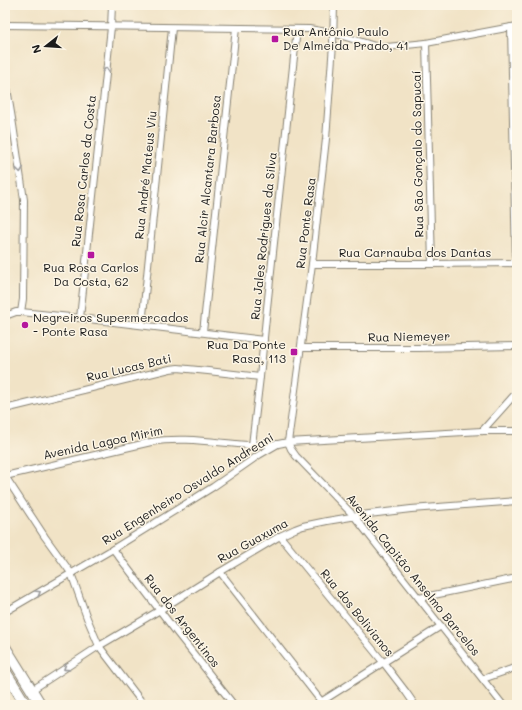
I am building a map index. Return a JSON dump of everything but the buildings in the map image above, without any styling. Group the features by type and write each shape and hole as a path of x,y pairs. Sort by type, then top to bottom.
{"main road":[{"path":"5,646 41,705"},
{"path":"5,671 26,705"}],"street":[{"name":"Rua Rosa Carlos da Costa","path":"80,318 111,27 112,5"},
{"name":"Rua Ponte Rasa","path":"288,442 312,264 326,139 334,5"},
{"path":"5,25 309,29 333,33 375,46 387,48 426,43 514,27 516,263"},
{"name":"Rua André Mateus Viu","path":"142,325 172,28"},
{"name":"Rua Alcir Alcantara Barbosa","path":"203,332 236,28"},
{"name":"Rua Jales Rodrigues da Silva","path":"252,445 297,29"},
{"name":"Rua São Gonçalo do Sapucaí","path":"426,43 432,264"},
{"path":"5,76 24,200 21,312"},
{"name":"Rua Carnauba dos Dantas","path":"312,264 516,263"},
{"path":"5,316 16,312 21,312 264,340"},
{"name":"Rua Niemeyer","path":"300,348 517,346"},
{"name":"Rua Lucas Bati","path":"5,408 178,368 260,377"},
{"path":"482,431 517,392"},
{"name":"Rua Engenheiro Osvaldo Andreani","path":"5,612 113,549 213,487 260,454 278,444 288,442 482,431 516,433"},
{"name":"Avenida Lagoa Mirim","path":"5,476 167,440 252,445 278,444"},
{"name":"Avenida Capitão Anselmo Barcelos","path":"288,442 296,456 354,516 503,705"},
{"path":"5,476 45,537 71,573 99,646 144,705"},
{"name":"Rua Guaxuma","path":"32,690 99,646 220,572 280,536 303,526 354,516 411,509 517,501"},
{"name":"Rua dos Bolivianos","path":"280,536 383,662 415,705"},
{"name":"Rua dos Argentinos","path":"113,549 234,705"},
{"path":"220,572 320,704 441,626"},
{"path":"419,598 517,578"},
{"path":"483,679 517,667"}],"place":[{"name":"Rua Antônio Paulo De Almeida Prado, 41","path":"275,39"},
{"name":"Rua Rosa Carlos Da Costa, 62","path":"91,255"},
{"name":"Negreiros Supermercados - Ponte Rasa","path":"25,325"},
{"name":"Rua Da Ponte Rasa, 113","path":"294,352"}]}
